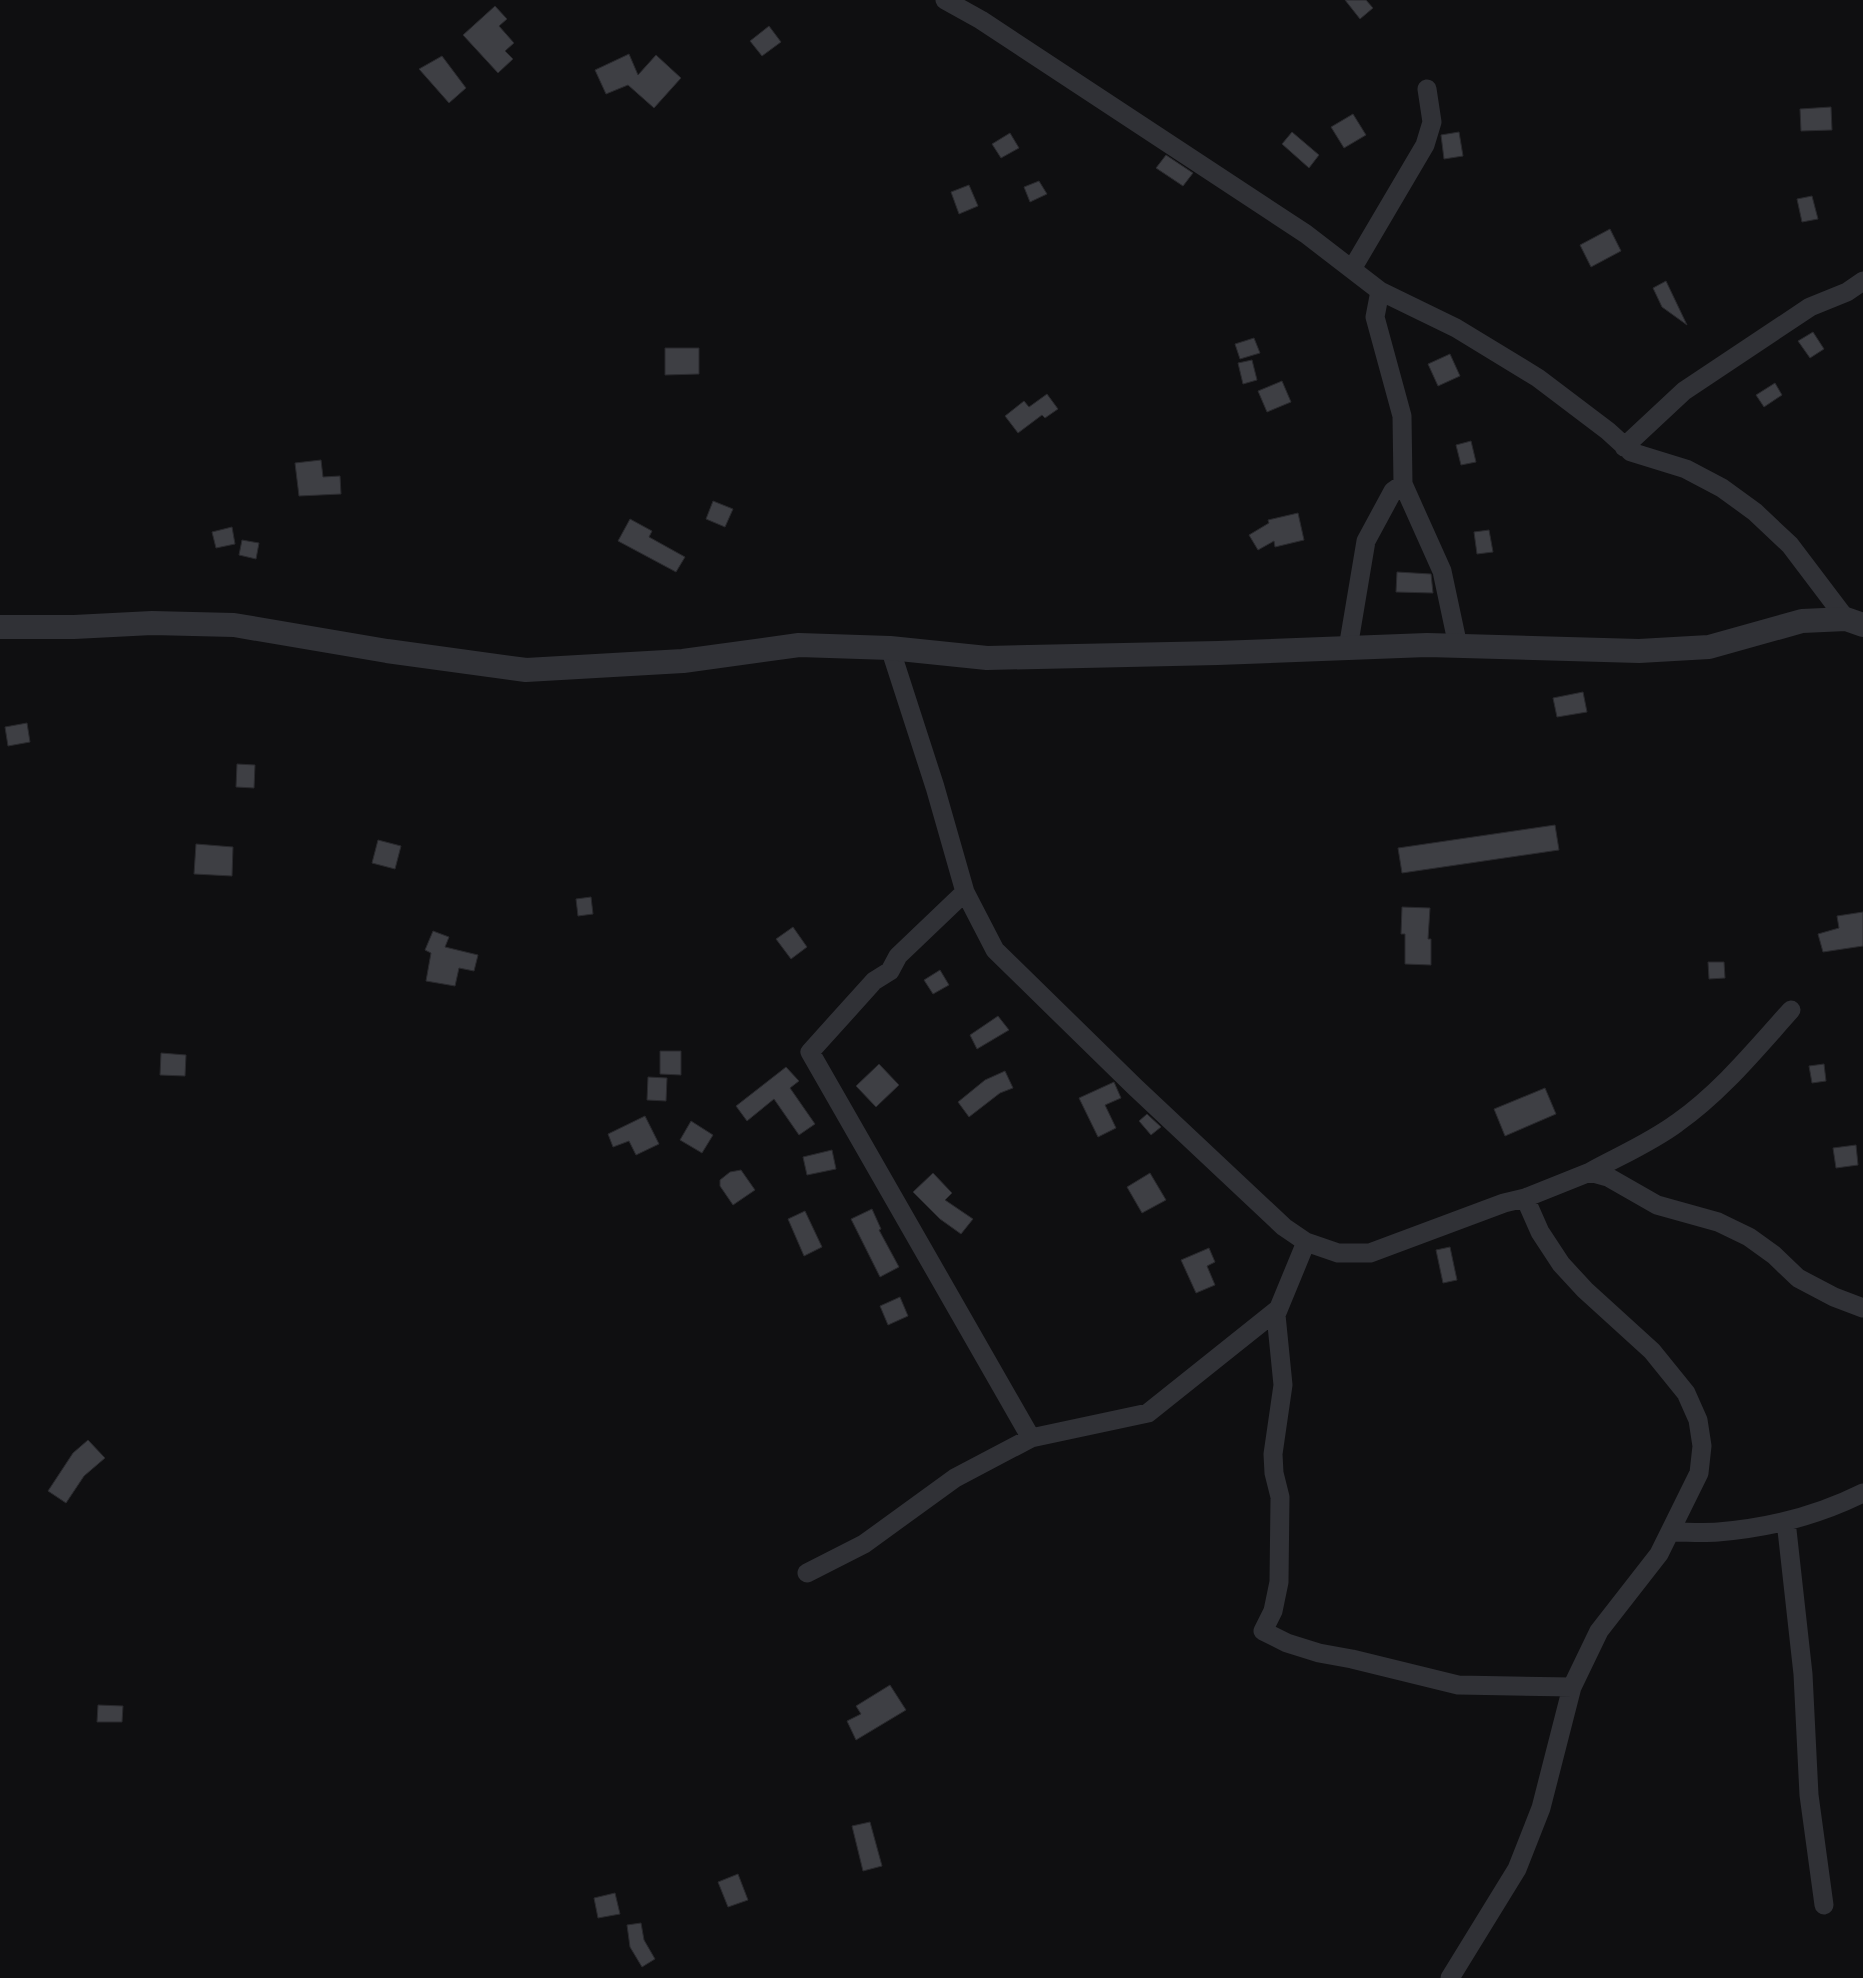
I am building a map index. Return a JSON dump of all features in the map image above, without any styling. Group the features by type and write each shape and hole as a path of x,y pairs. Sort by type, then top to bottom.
{"street":[{"path":"945,0 981,20 1290,223 1380,291 1456,328 1538,378 1608,430 1631,452 1686,469 1704,478 1755,512 1790,545 1854,622"},
{"path":"1352,269 1425,146 1432,122 1427,88"},
{"path":"1624,447 1684,391 1810,307 1847,292 1863,281"},
{"path":"1380,291 1375,317 1402,416 1403,484 1442,571 1458,646"},
{"path":"1348,648 1366,541 1393,491 1403,484"},
{"path":"0,627 74,627 152,623 234,625 387,651 526,670 683,662 799,645 890,648 987,658 1458,646 1639,651 1709,647 1802,621 1854,622"},
{"path":"890,648 935,787 965,892 995,950 1135,1087 1284,1227 1306,1242 1338,1253 1370,1254 1504,1203 1525,1198 1590,1172 1645,1144 1678,1123 1720,1088 1791,1010"},
{"path":"965,892 898,956 890,971 874,981 810,1052 1030,1438"},
{"path":"1590,1172 1608,1177 1658,1205 1718,1222 1749,1237 1774,1255 1798,1278 1834,1297 1863,1308"},
{"path":"1450,1978 1517,1869 1541,1808 1572,1687 1599,1631 1659,1554 1700,1473 1702,1446 1698,1420 1686,1393 1652,1350 1585,1290 1561,1264 1540,1232 1525,1198"},
{"path":"1306,1242 1277,1310 1276,1326 1283,1385 1273,1454 1274,1472 1280,1497 1279,1582 1273,1611 1263,1631 1287,1643 1319,1653 1352,1659 1458,1685 1572,1687"},
{"path":"807,1573 864,1544 955,1478 1030,1438 1148,1413 1277,1310"},
{"path":"1671,1532 1718,1532 1786,1521 1846,1502 1863,1493"},
{"path":"1786,1521 1803,1674 1810,1795 1824,1906"}],"building":[{"path":"1345,0 1366,0 1373,8 1360,19"},
{"path":"495,6 507,19 499,26 514,43 505,51 513,59 498,73 463,35"},
{"path":"769,26 781,42 762,56 750,41"},
{"path":"629,54 638,75 656,55 681,78 654,108 628,85 606,94 595,70"},
{"path":"442,56 466,88 449,103 419,69"},
{"path":"1831,107 1832,130 1801,131 1800,109"},
{"path":"1353,114 1366,135 1344,148 1331,127"},
{"path":"1292,132 1319,155 1309,168 1282,144"},
{"path":"1459,132 1463,156 1444,159 1441,135"},
{"path":"1010,133 1019,148 1001,158 992,144"},
{"path":"1166,155 1193,173 1183,186 1156,168"},
{"path":"1039,181 1047,194 1030,202 1024,187"},
{"path":"969,185 978,206 959,214 951,192"},
{"path":"1812,196 1818,219 1802,222 1797,199"},
{"path":"1610,229 1621,251 1591,267 1580,245"},
{"path":"1666,281 1687,325 1662,307 1653,288"},
{"path":"1813,332 1824,349 1810,358 1798,341"},
{"path":"1254,338 1260,353 1240,359 1235,344"},
{"path":"665,348 699,348 699,374 665,375"},
{"path":"1450,354 1460,376 1438,386 1428,364"},
{"path":"1252,360 1257,380 1243,384 1238,363"},
{"path":"1282,381 1291,402 1267,412 1258,391"},
{"path":"1775,383 1782,395 1764,407 1756,395"},
{"path":"1047,394 1058,409 1045,418 1042,415 1018,433 1005,416 1024,401 1029,407"},
{"path":"1471,441 1476,462 1461,465 1456,445"},
{"path":"321,460 323,477 340,476 341,494 299,496 295,463"},
{"path":"713,501 733,509 725,527 706,519"},
{"path":"1298,513 1304,540 1275,547 1274,541 1258,550 1249,535 1269,523 1268,520"},
{"path":"630,519 652,531 649,537 685,557 676,572 618,541"},
{"path":"232,527 235,544 216,548 212,532"},
{"path":"1489,530 1493,552 1477,554 1474,532"},
{"path":"242,540 259,543 256,559 239,555"},
{"path":"1397,572 1431,574 1433,593 1396,592"},
{"path":"1583,692 1587,712 1557,717 1553,698"},
{"path":"27,723 30,742 8,746 5,727"},
{"path":"237,764 255,765 254,788 236,787"},
{"path":"1555,825 1559,850 1402,873 1398,848"},
{"path":"378,840 401,846 395,869 372,863"},
{"path":"196,844 233,847 232,876 194,874"},
{"path":"591,897 593,914 578,916 576,899"},
{"path":"1402,907 1430,908 1428,939 1431,939 1431,965 1405,964 1405,934 1401,934"},
{"path":"1863,912 1863,946 1823,952 1818,934 1839,928 1837,916"},
{"path":"793,927 807,947 791,959 776,939"},
{"path":"433,931 449,937 445,947 478,955 474,971 459,968 455,986 426,981 431,953 425,950"},
{"path":"1708,962 1724,962 1725,978 1709,979"},
{"path":"940,970 949,985 933,994 924,980"},
{"path":"998,1016 1009,1030 977,1049 970,1035"},
{"path":"660,1051 681,1051 681,1075 660,1074"},
{"path":"161,1053 186,1055 185,1076 160,1075"},
{"path":"879,1064 899,1085 876,1107 856,1086"},
{"path":"1824,1064 1826,1081 1812,1083 1809,1066"},
{"path":"786,1067 799,1081 790,1088 815,1124 799,1135 774,1099 747,1121 736,1106"},
{"path":"1005,1071 1013,1088 1000,1093 969,1117 958,1102 985,1080"},
{"path":"648,1077 667,1078 666,1101 647,1100"},
{"path":"1114,1082 1121,1098 1105,1105 1116,1128 1098,1137 1079,1098"},
{"path":"1545,1088 1556,1114 1505,1136 1494,1109"},
{"path":"1147,1114 1161,1127 1151,1135 1139,1121"},
{"path":"645,1116 659,1144 636,1155 629,1141 613,1147 608,1134"},
{"path":"691,1121 713,1135 702,1153 680,1140"},
{"path":"1856,1145 1858,1165 1836,1168 1833,1148"},
{"path":"832,1150 836,1169 807,1175 803,1157"},
{"path":"741,1170 755,1190 733,1205 720,1186 720,1180 730,1172"},
{"path":"933,1173 952,1193 945,1200 973,1219 961,1234 940,1219 913,1192"},
{"path":"1150,1173 1166,1200 1142,1213 1127,1187"},
{"path":"872,1209 881,1229 879,1230 899,1267 880,1277 851,1219"},
{"path":"805,1211 822,1247 804,1256 788,1219"},
{"path":"1450,1247 1457,1280 1443,1283 1436,1250"},
{"path":"1209,1248 1215,1262 1207,1266 1215,1285 1196,1293 1181,1260"},
{"path":"900,1297 908,1316 888,1325 880,1306"},
{"path":"88,1440 105,1458 84,1476 66,1503 48,1491 73,1453"},
{"path":"890,1685 906,1710 856,1740 847,1721 861,1714 856,1706"},
{"path":"98,1705 123,1706 122,1722 97,1722"},
{"path":"870,1822 882,1866 863,1871 852,1826"},
{"path":"738,1874 748,1900 728,1907 718,1882"},
{"path":"615,1893 620,1914 598,1918 594,1898"},
{"path":"641,1923 644,1940 655,1959 642,1967 630,1947 627,1925"}]}
